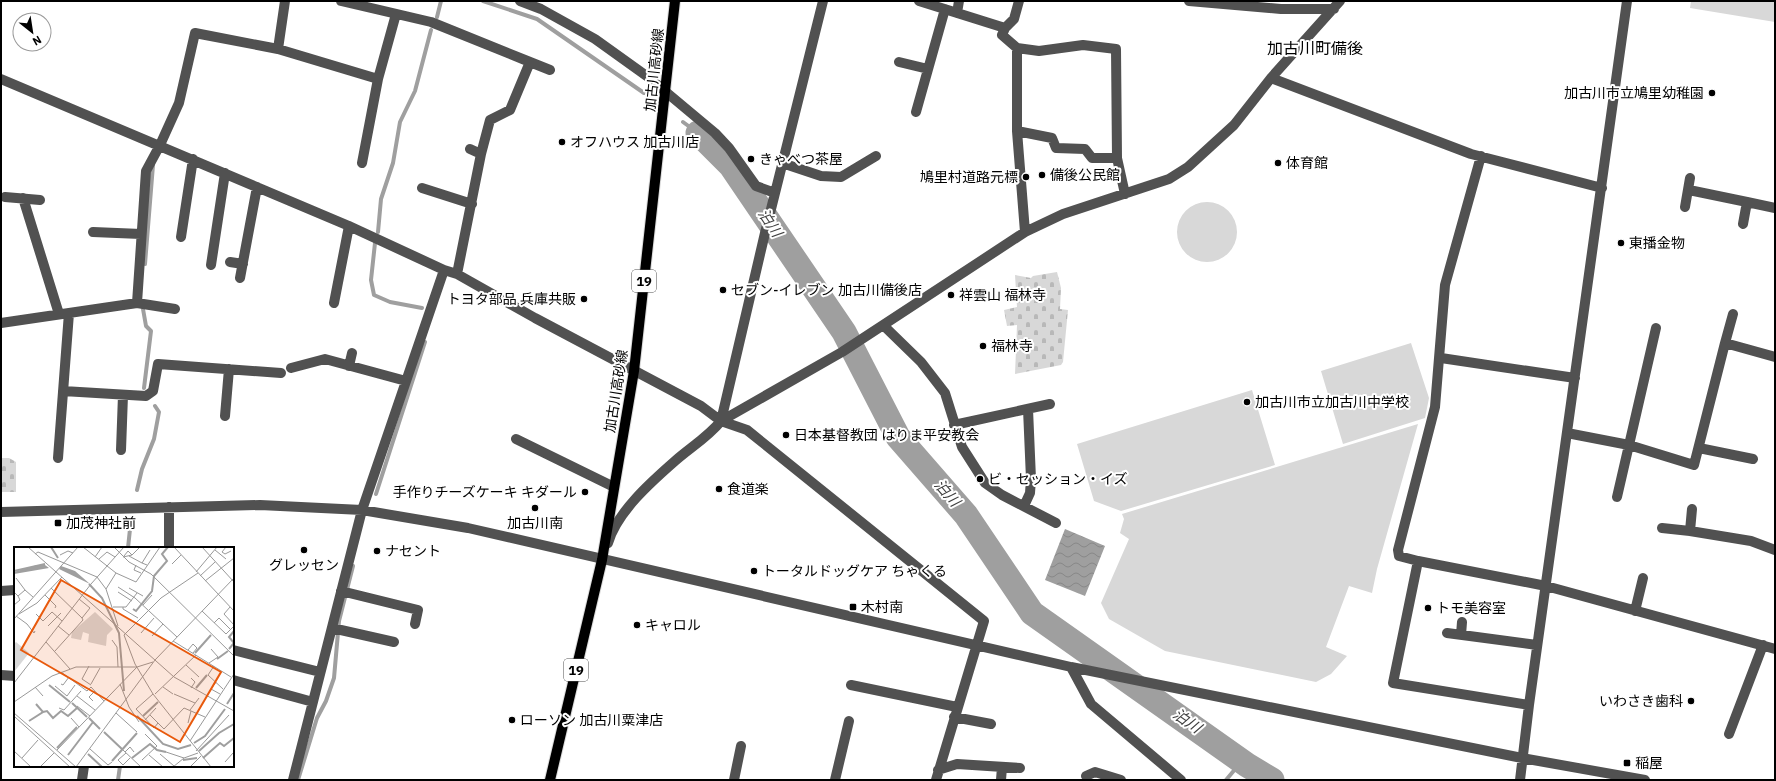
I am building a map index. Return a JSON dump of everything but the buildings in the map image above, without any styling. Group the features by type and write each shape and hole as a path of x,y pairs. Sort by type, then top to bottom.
{"main road":[{"name":"加古川高砂線","path":"550,780 602,560 634,370 675,1"}],"street":[{"path":"278,49 285,1"},
{"path":"341,1 431,22 550,70"},
{"path":"520,1 541,9 595,39 715,132 729,148 756,186 775,194"},
{"path":"721,421 782,163 823,1"},
{"path":"919,1 1005,28"},
{"path":"957,13 959,1"},
{"path":"1019,1 1014,18 1005,28 1002,35 1017,48 1039,50 1083,45 1116,49 1117,158 1125,194"},
{"path":"1189,1 1236,3 1281,9 1337,5"},
{"path":"1520,780 1537,645 1627,1"},
{"path":"602,560 611,533 627,509 666,468 707,436 721,421 842,352 1025,232 1063,214 1169,179 1188,167 1234,125 1271,78 1337,5"},
{"path":"916,112 945,9"},
{"path":"362,163 378,79 396,14"},
{"path":"137,303 140,234 146,171 160,146 179,103 194,33 278,49 378,79"},
{"path":"1017,48 1017,131 1025,232"},
{"path":"457,274 481,154 490,120 510,110 530,62"},
{"path":"899,62 928,69"},
{"path":"1271,78 1481,156 1602,188"},
{"path":"1,79 193,159 349,226 444,270 457,274 541,321 701,406 721,421 747,430 984,621 975,645 937,775"},
{"path":"1017,131 1052,138 1056,148 1085,149 1092,158 1117,158"},
{"path":"470,149 481,154"},
{"path":"782,163 821,176 841,178 876,156"},
{"path":"1481,156 1445,285 1441,358 1435,407 1398,550 1399,556 1546,586 1775,649"},
{"path":"181,237 193,159"},
{"path":"211,265 225,173"},
{"path":"1685,207 1690,178"},
{"path":"240,278 257,187"},
{"path":"422,188 472,204"},
{"path":"1689,190 1775,208"},
{"path":"5,197 40,200"},
{"path":"23,198 64,313 63,391 58,458"},
{"path":"1743,224 1747,202"},
{"path":"334,303 349,226"},
{"path":"92,232 140,234"},
{"path":"230,262 243,264"},
{"path":"293,780 332,628 345,592 362,510 444,270"},
{"path":"1,323 137,303 175,309"},
{"path":"1567,433 1629,445 1694,465 1733,314"},
{"path":"883,325 921,362 945,393 962,447 985,483 1002,495 1056,523"},
{"path":"1617,497 1656,328"},
{"path":"1725,343 1775,357"},
{"path":"349,366 352,353"},
{"path":"1441,358 1575,378"},
{"path":"291,368 325,359 406,381"},
{"path":"63,391 148,395 154,391 158,364 281,373"},
{"path":"225,416 229,369"},
{"path":"121,450 123,394"},
{"path":"954,425 1050,404"},
{"path":"1024,506 1030,493 1031,479 1028,409"},
{"path":"516,439 614,487"},
{"path":"1699,448 1753,459"},
{"path":"1,512 260,505 362,510 468,528 1071,667 1522,758 1645,780"},
{"path":"169,507 169,547"},
{"path":"1690,531 1692,509"},
{"path":"1662,528 1751,541 1775,550"},
{"path":"1418,561 1393,683 1529,705"},
{"path":"1635,611 1642,578"},
{"path":"1,591 14,590"},
{"path":"345,592 418,610 415,624"},
{"path":"1461,635 1462,622"},
{"path":"332,628 394,642"},
{"path":"1447,633 1537,645"},
{"path":"1729,734 1763,645"},
{"path":"234,650 320,672"},
{"path":"1071,667 1091,704 1181,780"},
{"path":"1,675 14,676"},
{"path":"234,680 313,702"},
{"path":"851,685 957,707"},
{"path":"954,717 991,724"},
{"path":"835,780 849,721"},
{"path":"734,780 741,746"},
{"path":"937,775 957,764 1020,768"},
{"path":"82,780 84,767"},
{"path":"1001,780 1002,767"},
{"path":"1086,776 1095,772 1121,780"}],"green space":[{"path":"1691,1 1775,1 1775,22 1690,8"},
{"path":"1201,202 1213,202 1224,207 1232,215 1237,226 1235,244 1224,257 1213,262 1201,262 1190,257 1182,249 1177,238 1177,226 1182,215 1190,207"},
{"path":"1057,272 1061,288 1060,309 1068,310 1063,362 1061,365 1015,374 1017,325 1007,326 1004,310 1017,307 1015,275 1031,278 1033,276"},
{"path":"1411,343 1429,398 1425,418 1343,444 1321,371"},
{"path":"1252,390 1275,465 1121,511 1094,501 1077,444"},
{"path":"1418,424 1377,569 1372,593 1349,586 1326,647 1347,656 1331,674 1316,682 1165,651 1109,619 1101,603 1129,539 1120,533 1124,519 1122,514"},
{"path":"1,458 9,458 16,462 16,492 1,492"}],"water":[{"path":"1065,529 1105,546 1085,596 1045,580"}],"waterway":[{"path":"437,17 441,1"},
{"path":"483,1 537,19 644,93"},
{"path":"378,232 381,199 393,163 400,122 415,91 431,30"},
{"path":"683,122 698,133"},
{"name":"泊川","path":"698,133 731,166 844,332 898,437 966,515 1032,613 1247,765 1272,780"},
{"path":"145,264 153,165"},
{"path":"375,243 371,280 374,295 390,302 422,308"},
{"path":"143,309 146,326 151,331 144,388"},
{"path":"376,494 425,342"},
{"path":"137,490 142,469 154,439 159,412 155,406"},
{"path":"128,547 130,529"},
{"path":"298,780 317,718 326,701 334,678 339,621 353,566"},
{"path":"1226,780 1242,761"},
{"path":"118,780 120,767"}],"place":[{"name":"加古川市立鳩里幼稚園","path":"1712,93"},
{"name":"オフハウス 加古川店","path":"562,142"},
{"name":"きゃべつ茶屋","path":"751,159"},
{"name":"体育館","path":"1278,163"},
{"name":"備後公民館","path":"1042,175"},
{"name":"鳩里村道路元標","path":"1026,177"},
{"name":"東播金物","path":"1621,243"},
{"name":"セブン-イレブン 加古川備後店","path":"723,290"},
{"name":"祥雲山 福林寺","path":"951,295"},
{"name":"トヨタ部品 兵庫共販","path":"584,299"},
{"name":"福林寺","path":"983,346"},
{"name":"加古川市立加古川中学校","path":"1247,402"},
{"name":"日本基督教団 はりま平安教会","path":"786,435"},
{"name":"ビ・セッション・イズ","path":"980,479"},
{"name":"食道楽","path":"719,489"},
{"name":"手作りチーズケーキ キダール","path":"585,492"},
{"name":"加古川南","path":"535,508"},
{"name":"加茂神社前","path":"58,523"},
{"name":"グレッセン","path":"304,550"},
{"name":"ナセント","path":"377,551"},
{"name":"トータルドッグケア ちゃくる","path":"754,571"},
{"name":"木村南","path":"853,607"},
{"name":"トモ美容室","path":"1428,608"},
{"name":"キャロル","path":"637,625"},
{"name":"いわさき歯科","path":"1691,701"},
{"name":"ローソン 加古川粟津店","path":"512,720"},
{"name":"稲屋","path":"1627,763"}],"district":[{"name":"加古川町備後","path":"1315,48"}]}
